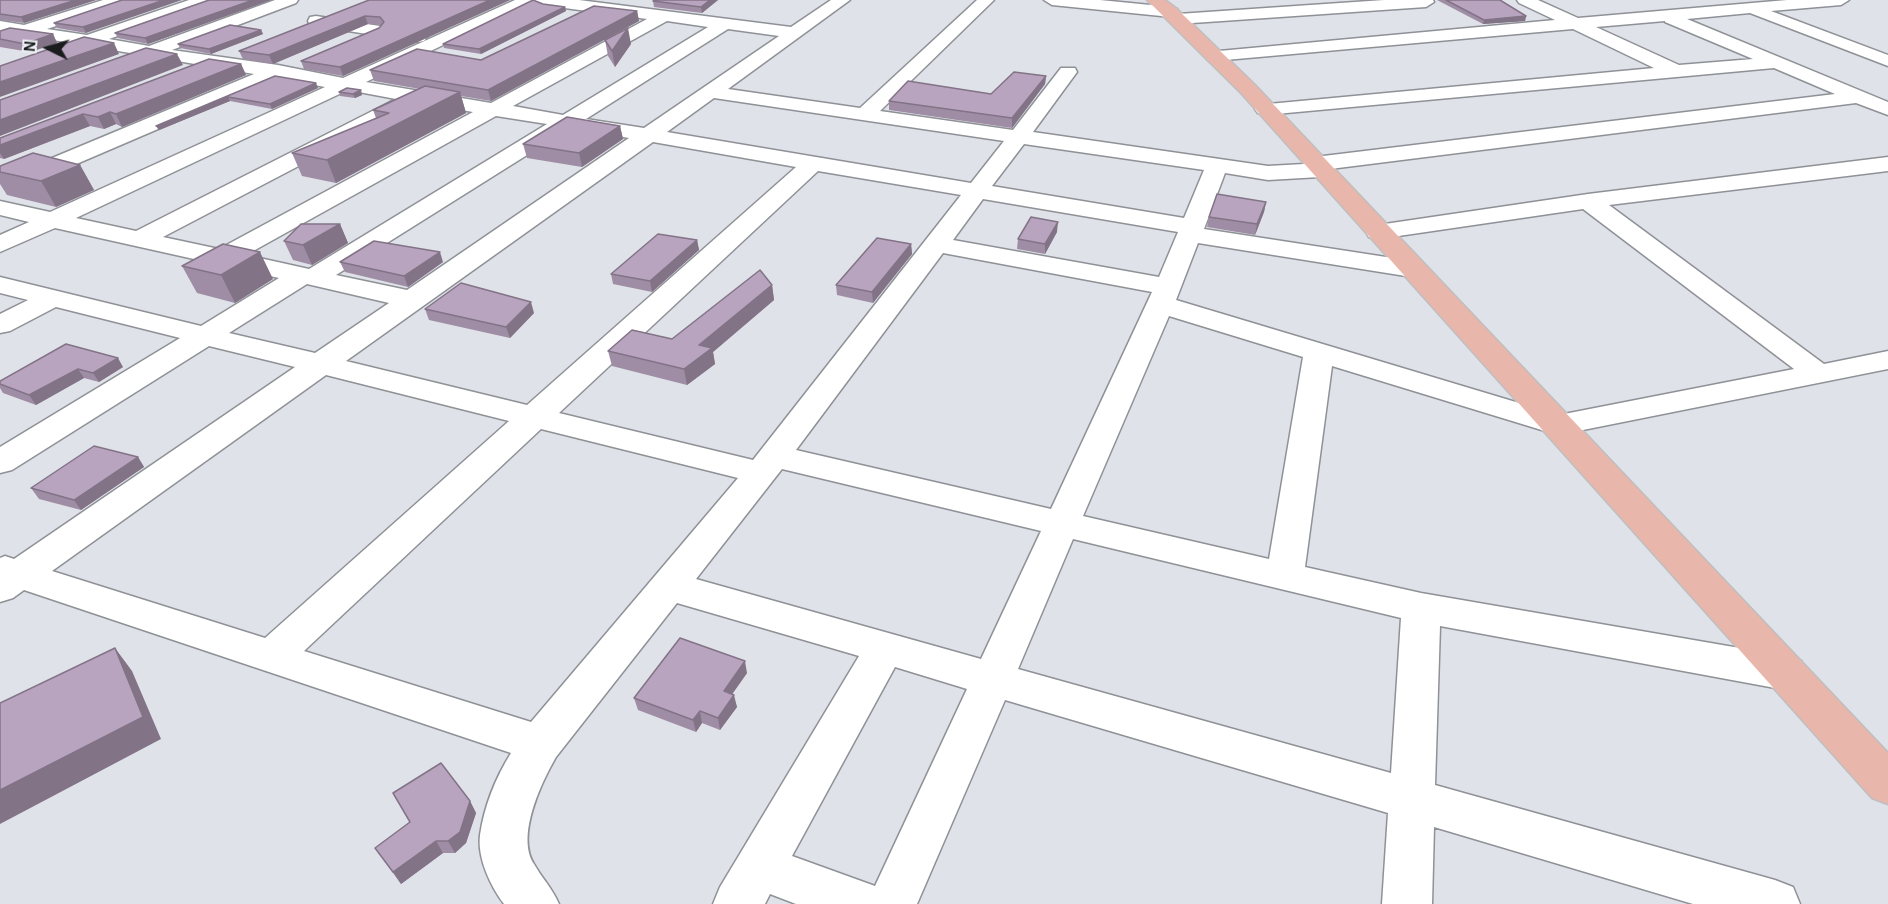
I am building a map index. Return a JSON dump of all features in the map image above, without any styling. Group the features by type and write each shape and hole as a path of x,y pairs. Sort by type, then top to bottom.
{"main road":[{"path":"1168,10 1265,109 1888,784"}],"street":[{"path":"25,30 119,0"},
{"path":"55,52 205,0"},
{"path":"118,63 290,0"},
{"path":"0,244 417,51 445,48 528,0"},
{"path":"542,0 795,33"},
{"path":"612,9 630,0"},
{"path":"6,577 321,364 842,0"},
{"path":"864,115 986,0"},
{"path":"1053,0 1168,10 1424,1 1482,33"},
{"path":"1525,0 1677,71"},
{"path":"1625,0 1751,52 1785,52 1856,97 1888,109"},
{"path":"1710,0 1888,61"},
{"path":"1214,56 1841,0"},
{"path":"564,22 594,7"},
{"path":"295,30 349,9"},
{"path":"224,257 664,16"},
{"path":"316,21 375,30 445,48"},
{"path":"0,462 205,336 567,122 724,24"},
{"path":"0,26 977,191 1412,269"},
{"path":"341,44 375,30"},
{"path":"1265,109 1677,71 1836,42"},
{"path":"182,74 244,50"},
{"path":"11,184 308,58"},
{"path":"534,904 510,873 503,837 518,781 540,744 768,465 1068,72"},
{"path":"710,92 1268,174 1856,97"},
{"path":"139,239 417,96"},
{"path":"131,113 164,119"},
{"path":"271,657 813,163"},
{"path":"1378,232 1588,201 1888,164"},
{"path":"892,904 1164,295 1217,166"},
{"path":"1588,201 1819,374"},
{"path":"0,208 413,300"},
{"path":"936,244 1164,295 1319,351 1558,425 1888,360"},
{"path":"0,285 534,417 1062,525 1421,608 1786,673"},
{"path":"0,325 53,298"},
{"path":"1285,576 1319,351"},
{"path":"6,577 271,657 540,744"},
{"path":"669,586 1775,904"},
{"path":"1407,904 1421,608"},
{"path":"860,904 749,885 885,648"}],"building":[{"path":"0,0 76,0 21,17 0,14"},
{"path":"122,0 164,0 83,27 54,23"},
{"path":"209,0 253,0 145,38 115,33"},
{"path":"369,0 490,0 340,67 301,61 379,28 384,22 380,17 365,16 269,55 239,51"},
{"path":"533,0 565,7 479,49 443,44"},
{"path":"710,0 701,7 653,1"},
{"path":"1446,0 1500,0 1526,16 1484,20"},
{"path":"594,6 637,11 488,90 370,70 417,49 481,60"},
{"path":"230,25 261,30 209,49 178,44"},
{"path":"10,28 53,34 25,44 0,39 0,31"},
{"path":"628,28 612,51 605,40"},
{"path":"84,37 114,43 0,82 0,66"},
{"path":"146,48 177,54 0,120 0,100"},
{"path":"209,59 241,64 116,114 110,112 98,117 83,114 0,145 0,138"},
{"path":"1014,72 1046,76 1012,118 889,101 908,81 991,94"},
{"path":"275,76 316,83 270,104 228,97 156,126"},
{"path":"425,86 460,92 327,160 292,153 389,113 373,110"},
{"path":"347,88 361,90 353,94 339,92"},
{"path":"567,117 620,126 579,153 523,144"},
{"path":"33,153 80,165 41,181 0,172 0,166"},
{"path":"1217,194 1266,202 1257,224 1209,217"},
{"path":"1031,217 1058,222 1045,244 1018,239"},
{"path":"301,224 340,224 303,245 284,241"},
{"path":"658,234 697,240 650,281 611,274"},
{"path":"877,238 911,244 872,292 836,285"},
{"path":"374,241 440,252 404,276 340,262"},
{"path":"223,244 260,252 221,275 182,266"},
{"path":"760,270 772,285 699,345 712,348 684,369 608,351 632,330 672,339"},
{"path":"461,283 531,302 506,327 425,309"},
{"path":"66,344 118,358 93,373 78,369 29,395 0,384 0,381"},
{"path":"94,446 138,457 74,500 31,488"},
{"path":"680,638 745,661 724,691 734,695 718,718 700,711 693,720 634,698"},
{"path":"115,648 143,717 0,790 0,703"},
{"path":"441,763 470,801 460,832 448,841 436,841 393,872 375,848 410,822 393,793"}]}
